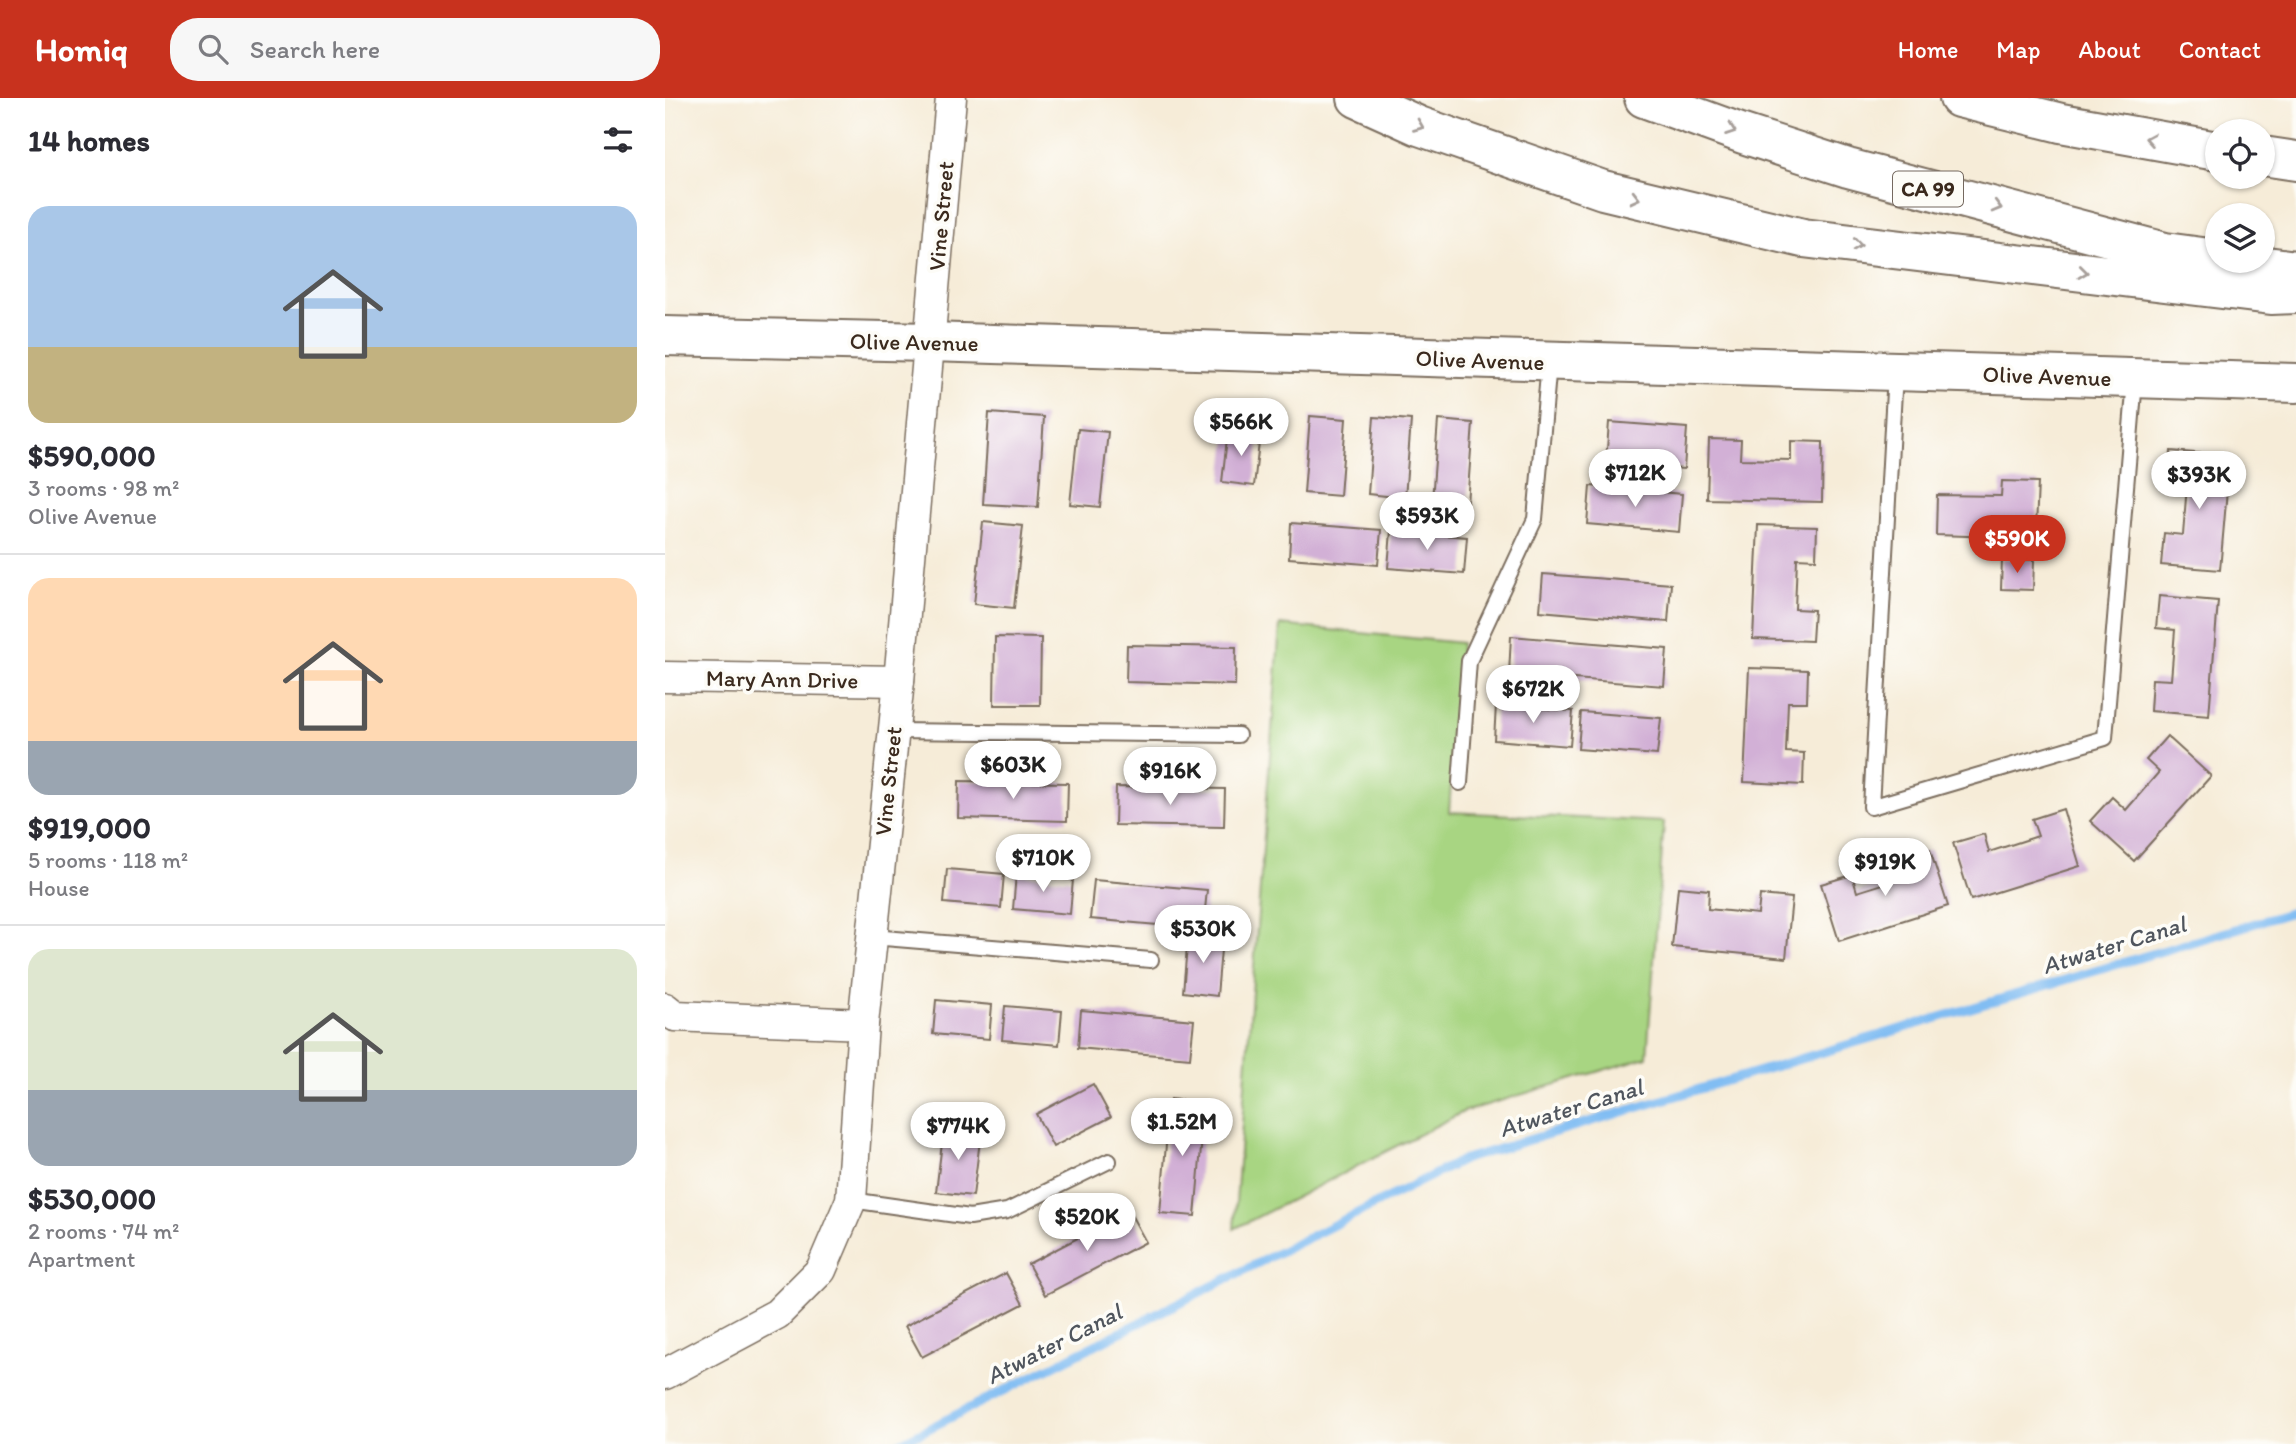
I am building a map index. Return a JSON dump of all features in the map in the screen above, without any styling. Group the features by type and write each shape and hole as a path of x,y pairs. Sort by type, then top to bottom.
{"main road":[{"path":"1357,98 1419,126 1604,190 1803,239 2271,295 2296,294"},
{"name":"CA 99","path":"1644,98 1849,168 2165,252 2205,257"},
{"path":"1959,98 2061,123 2205,149"},
{"path":"2275,158 2296,161"},
{"path":"2275,267 2296,270"},
{"name":"Olive Avenue","path":"665,336 2296,383"}],"street":[{"name":"Vine Street","path":"672,1363 777,1314 821,1270 851,1199 863,1024 899,681 951,98"},
{"name":"Mary Ann Drive","path":"665,677 899,681"},
{"path":"665,1008 675,1016 863,1024"}],"lane":[{"path":"1460,783 1469,661 1535,519 1549,362"},
{"path":"1895,372 1871,807 2105,738 2135,379"},
{"path":"893,731 1238,735"},
{"path":"872,937 1151,960"},
{"path":"851,1199 970,1216 1007,1211 1109,1161"}],"green space":[{"path":"1280,625 1461,643 1449,812 1664,822 1647,1057 1463,1112 1234,1229"}],"building":[{"path":"989,413 1044,417 1038,507 983,504"},
{"path":"1310,416 1346,419 1340,496 1304,493"},
{"path":"1374,417 1411,420 1405,498 1368,494"},
{"path":"1438,420 1473,423 1467,504 1432,501"},
{"path":"1609,422 1687,428 1684,469 1606,463"},
{"path":"1078,429 1108,432 1100,507 1070,504"},
{"path":"1228,430 1260,434 1254,486 1222,482"},
{"path":"1709,439 1741,440 1740,459 1791,460 1791,441 1823,442 1822,502 1707,499"},
{"path":"2171,451 2230,456 2220,570 2161,565 2164,533 2183,535 2187,485 2168,483"},
{"path":"2002,481 2038,482 2035,551 1999,549 1999,537 1936,535 1937,495 2001,496"},
{"path":"1590,486 1682,494 1679,532 1587,524"},
{"path":"983,522 1023,526 1014,608 974,604"},
{"path":"1291,523 1381,530 1378,565 1289,558"},
{"path":"1758,525 1817,527 1816,559 1797,558 1795,609 1814,610 1812,641 1753,639"},
{"path":"1391,531 1467,537 1464,574 1388,568"},
{"path":"2002,559 2034,560 2033,590 2001,589"},
{"path":"1543,574 1671,584 1668,622 1540,611"},
{"path":"2159,596 2218,601 2209,716 2150,711 2152,679 2171,680 2175,630 2156,628"},
{"path":"1511,636 1667,649 1664,686 1509,674"},
{"path":"995,637 1041,638 1040,705 994,705"},
{"path":"1127,645 1236,647 1235,685 1126,682"},
{"path":"1749,668 1808,670 1807,702 1788,702 1786,752 1804,753 1803,785 1744,782"},
{"path":"1496,705 1573,711 1570,746 1494,740"},
{"path":"1581,712 1661,718 1657,755 1578,749"},
{"path":"2167,736 2211,776 2134,861 2090,821 2112,797 2126,810 2159,772 2146,760"},
{"path":"959,781 1068,783 1067,821 958,818"},
{"path":"1116,787 1225,789 1224,827 1115,825"},
{"path":"2063,809 2080,866 1971,900 1953,843 1984,834 1989,852 2038,836 2032,819"},
{"path":"1930,850 1948,906 1839,941 1821,884 1852,875 1857,892 1905,877 1900,859"},
{"path":"947,869 1004,874 1001,908 944,903"},
{"path":"1016,874 1073,880 1070,914 1013,909"},
{"path":"1094,880 1207,890 1203,929 1090,919"},
{"path":"1678,887 1709,890 1708,909 1758,914 1760,895 1792,898 1786,958 1672,947"},
{"path":"1188,935 1222,938 1217,996 1183,992"},
{"path":"936,1000 992,1005 989,1039 933,1034"},
{"path":"1005,1006 1062,1011 1059,1045 1002,1040"},
{"path":"1081,1010 1194,1020 1190,1058 1078,1048"},
{"path":"1093,1084 1111,1117 1053,1147 1036,1114"},
{"path":"1170,1099 1205,1103 1195,1216 1160,1213"},
{"path":"944,1127 981,1132 973,1196 936,1192"},
{"path":"1129,1211 1146,1242 1045,1295 1028,1264"},
{"path":"1006,1273 1023,1304 922,1357 905,1326"}],"waterway":[{"name":"Atwater Canal","path":"898,1444 1465,1159 2296,911"}]}
